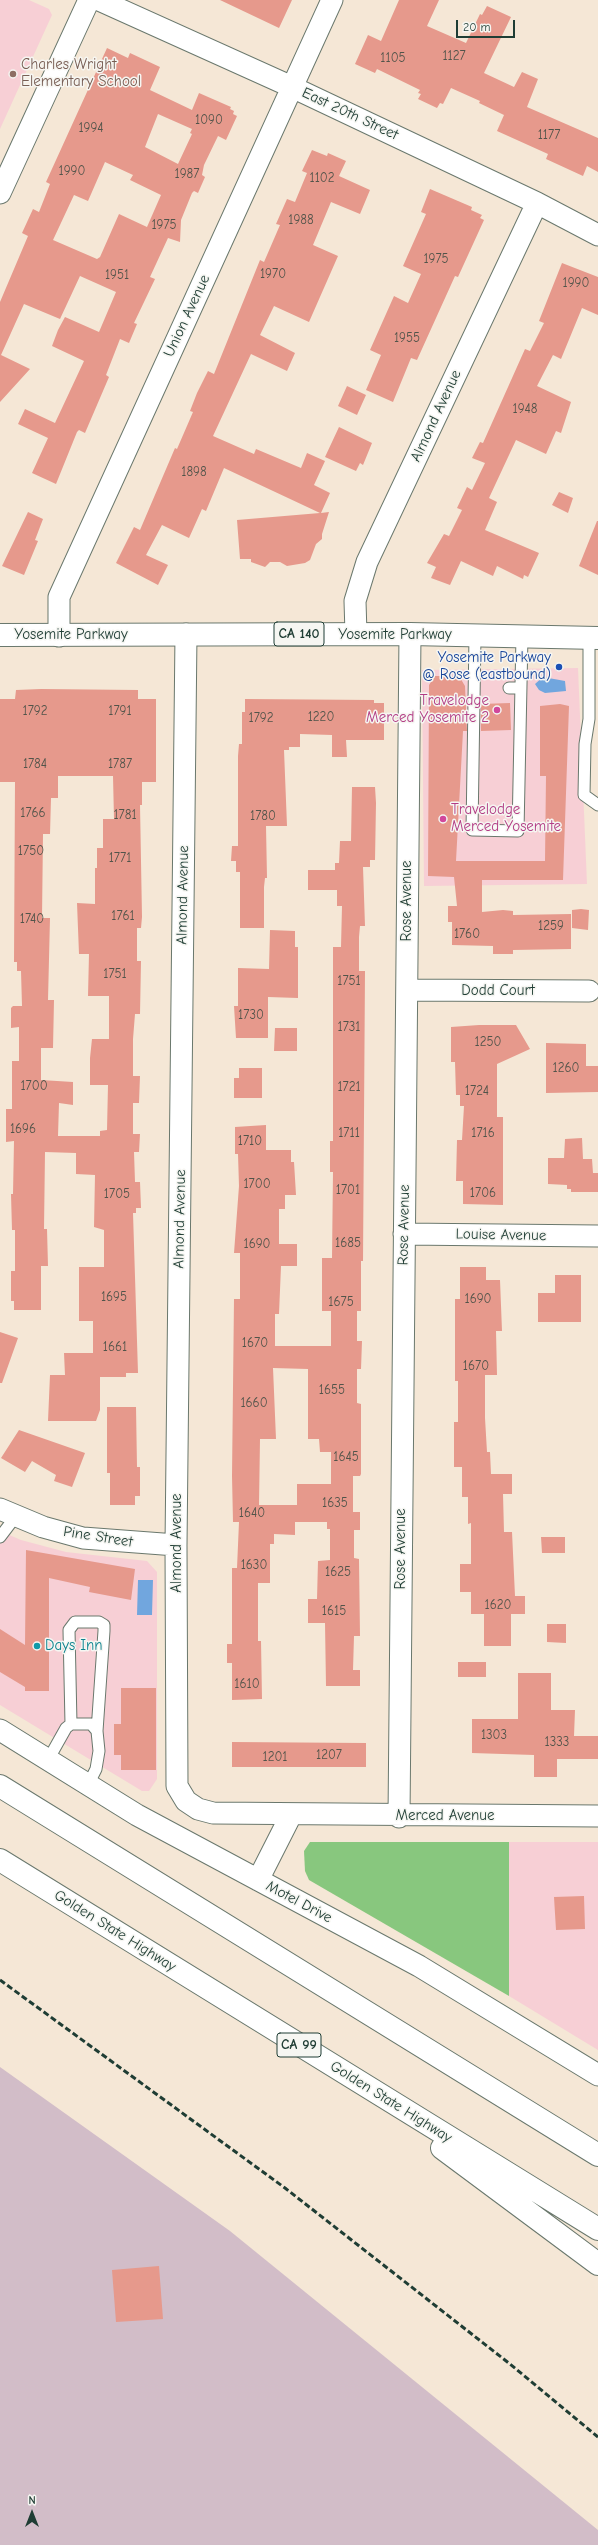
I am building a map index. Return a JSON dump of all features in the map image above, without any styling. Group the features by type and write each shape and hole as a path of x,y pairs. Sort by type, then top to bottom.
{"main road":[{"name":"Yosemite Parkway","path":"0,635 410,634 593,637"},
{"path":"0,1786 598,2154"},
{"name":"Golden State Highway","path":"0,1860 598,2229"},
{"path":"325,2061 598,2264"}],"street":[{"path":"0,193 89,0"},
{"name":"East 20th Street","path":"99,0 292,87 537,203 598,235"},
{"name":"Union Avenue","path":"58,636 59,597 332,0"},
{"name":"Almond Avenue","path":"356,634 355,601 367,562 537,203"},
{"name":"Almond Avenue","path":"186,634 176,1545 176,1780 178,1791 186,1801"},
{"name":"Rose Avenue","path":"399,1816 410,634"},
{"name":"Dodd Court","path":"407,990 589,991"},
{"name":"Louise Avenue","path":"404,1234 598,1236"},
{"name":"Pine Street","path":"8,1512 44,1527 83,1538 176,1545"},
{"name":"Motel Drive","path":"0,1730 137,1815 419,1966 598,2075"},
{"name":"Merced Avenue","path":"186,1801 198,1809 213,1813 399,1816 598,1816"},
{"path":"258,1880 291,1815"}],"lane":[{"path":"474,636 478,688 472,830 518,831 522,636"},
{"path":"593,637 589,719 585,744 584,795 598,805"},
{"path":"509,688 521,688"},
{"path":"0,1537 8,1512"},
{"path":"48,1760 60,1737 71,1724 69,1630 75,1622 82,1621 104,1625 97,1731"},
{"path":"71,1724 91,1724 97,1731 100,1739 98,1760 88,1785"}],"shaded area":[{"name":"Charles Wright Elementary School","path":"0,0 29,0 49,9 52,15 0,129"},
{"path":"578,668 587,884 424,886 422,670"},
{"path":"0,1531 21,1540 66,1552 147,1561 157,1572 157,1779 149,1791 142,1791 0,1705"},
{"path":"509,1842 598,1842 598,2050 509,1996"},
{"path":"0,2067 230,2231 598,2530 598,2545 0,2545"}],"green space":[{"path":"310,1842 509,1842 509,1996 309,1880 305,1871 304,1851"}],"water":[{"path":"543,677 565,681 566,691 545,693 539,690 535,684"},
{"path":"138,1580 153,1580 152,1615 137,1615"}],"building":[{"path":"220,0 292,0 279,28"},
{"path":"399,0 439,0 427,26 466,43 480,14 482,15 487,6 511,17 484,73 514,87 522,72 538,79 527,107 598,138 598,172 587,166 583,176 546,159 548,154 497,131 504,115 479,103 480,101 451,88 443,104 440,103 437,108 418,99 421,94 418,93 420,90 377,69 375,73 355,64 368,35 381,41"},
{"path":"107,48 128,58 130,53 160,67 150,90 192,110 199,93 231,107 230,109 234,111 233,114 237,116 226,140 218,136 204,165 202,175 205,177 198,193 194,191 192,193 181,220 180,242 168,238 150,277 155,279 134,323 137,324 129,343 120,339 106,375 109,377 85,433 79,430 77,432 56,484 32,473 48,438 18,424 25,409 55,423 84,361 52,346 58,330 65,317 99,332 116,292 80,276 60,319 24,304 1,355 30,369 0,402 0,302 28,236 22,233 33,209 39,212 50,184 46,182","holes":["158,114 192,129 190,133 192,134 178,164 145,147","105,162 133,175 130,180 161,195 147,227 119,214 100,257 97,259 53,240 74,195 88,201"]},
{"path":"312,150 327,156 328,153 346,161 339,176 370,190 360,214 331,202 313,245 338,256 309,322 274,306 260,335 295,353 287,371 251,354 213,436 254,454 256,449 301,468 307,453 325,461 314,485 330,493 321,513 329,512 322,534 322,539 316,544 310,560 305,563 287,566 280,562 270,562 265,567 251,562 251,559 240,559 237,520 320,513 224,468 206,511 202,509 189,538 162,525 146,555 168,565 158,585 116,563 134,527 140,530 175,448 177,449 193,412 190,411 197,393 208,371 214,374 260,260 264,262 280,225 276,224 287,199 295,202 307,173 302,171"},
{"path":"430,189 472,207 471,210 482,215 480,218 484,220 458,277 455,276 417,360 411,358 393,402 366,390 381,355 370,350 394,296 408,303 421,274 403,266 426,214 421,212"},
{"path":"562,263 598,277 598,315 582,308 561,359 553,355 537,386 571,402 561,433 556,431 546,454 516,440 489,498 497,502 485,530 539,553 528,577 524,575 523,579 497,566 493,576 461,561 450,585 431,578 436,567 427,563 444,534 449,536 462,510 457,508 467,487 472,490 485,463 472,458 480,442 483,443 525,349 530,351 544,323 539,321"},
{"path":"347,386 366,395 357,415 338,406"},
{"path":"339,427 372,443 363,465 360,463 356,471 325,457"},
{"path":"559,492 573,498 568,513 552,505"},
{"path":"28,512 43,519 35,540 38,541 24,575 2,566"},
{"path":"598,521 598,575 579,566"},
{"name":"Travelodge Merced Yosemite","path":"435,676 459,676 465,686 467,731 463,731 456,861 545,861 546,776 540,776 540,706 560,704 569,706 563,880 482,880 482,912 503,910 513,911 513,915 571,914 571,949 513,950 513,954 493,954 493,946 452,945 452,922 448,922 448,906 457,906 454,877 428,876 429,685"},
{"path":"16,690 138,690 138,699 156,699 156,782 142,782 142,805 140,805 142,917 141,928 137,928 137,961 141,961 140,1014 135,1014 133,1039 133,1076 140,1076 139,1103 133,1103 133,1134 140,1134 139,1152 134,1152 135,1182 140,1182 141,1208 136,1208 136,1213 133,1213 138,1373 126,1373 126,1377 100,1377 100,1410 96,1421 48,1421 50,1375 65,1375 64,1353 93,1353 93,1321 79,1321 79,1267 104,1267 104,1230 94,1227 95,1175 76,1174 76,1153 45,1152 44,1229 47,1229 48,1266 41,1266 41,1310 14,1310 14,1301 11,1301 11,1271 15,1271 15,1230 12,1230 11,1194 13,1194 14,1141 6,1142 6,1109 12,1109 12,1061 19,1061 19,1027 11,1028 11,1008 13,1006 22,1006 21,971 17,971 17,962 14,962 15,782 0,782 0,699 15,699","holes":["58,776 113,776 114,819 103,819 103,848 97,848 97,868 95,868 95,904 77,903 79,954 89,954 88,996 109,996 109,1039 92,1039 90,1058 90,1085 108,1085 107,1130 100,1131 100,1136 58,1136 59,1103 73,1105 73,1082 41,1080 41,1048 53,1048 54,1000 48,1000 50,918 42,918 43,834 50,834 51,798 58,798"]},
{"path":"245,699 374,700 374,703 384,703 384,740 346,740 347,757 332,757 332,735 300,734 300,747 289,747 289,750 284,750 287,826 266,826 267,878 265,878 264,887 264,928 240,928 240,872 236,872 236,861 231,861 232,846 238,846 238,756 239,744 242,744 242,712 245,712"},
{"name":"Travelodge Merced Yosemite 2","path":"510,703 511,730 481,731 481,704"},
{"path":"352,787 375,787 375,860 370,860 370,867 363,867 365,926 360,926 359,937 359,971 365,971 363,1261 361,1261 361,1311 357,1311 357,1341 362,1341 361,1369 357,1369 357,1403 361,1404 361,1474 360,1476 353,1476 353,1512 360,1512 360,1530 354,1530 354,1558 359,1559 360,1636 354,1636 353,1670 360,1670 360,1686 326,1686 325,1623 308,1623 308,1599 317,1599 318,1561 330,1560 330,1529 327,1529 327,1522 295,1522 295,1535 274,1534 274,1544 270,1544 270,1583 258,1583 258,1641 261,1641 262,1699 232,1700 232,1663 227,1663 227,1644 232,1644 232,1568 237,1568 239,1522 233,1522 232,1476 234,1299 240,1299 240,1253 234,1253 239,1186 238,1154 235,1154 235,1127 266,1125 266,1150 291,1150 291,1162 294,1162 296,1195 285,1195 285,1209 279,1209 279,1244 297,1244 297,1266 281,1266 279,1314 275,1314 275,1346 331,1346 331,1311 322,1311 322,1258 332,1258 333,1172 330,1172 330,1141 333,1141 333,947 341,947 342,906 337,906 337,890 308,890 308,870 335,870 335,863 339,863 340,841 351,841","holes":["273,1368 308,1369 308,1439 319,1439 320,1452 331,1452 331,1484 297,1484 297,1505 259,1505 260,1439 276,1439"]},
{"path":"572,910 589,910 588,930 572,928"},
{"path":"270,930 295,931 295,947 298,947 298,998 268,997 268,1038 236,1038 234,1006 238,1006 238,968 269,969"},
{"path":"516,1025 530,1049 497,1064 497,1117 503,1117 503,1205 463,1204 463,1181 456,1181 457,1140 462,1140 464,1106 460,1106 460,1095 456,1095 455,1062 451,1062 451,1027"},
{"path":"275,1028 297,1028 297,1051 274,1051"},
{"path":"546,1043 586,1044 586,1066 598,1066 598,1092 546,1093"},
{"path":"239,1068 262,1068 262,1098 234,1098 234,1078 239,1078"},
{"path":"582,1138 583,1159 592,1159 593,1173 598,1173 598,1192 571,1192 571,1189 567,1189 567,1185 548,1184 548,1158 564,1158 565,1139"},
{"path":"460,1267 486,1267 486,1280 500,1280 502,1331 496,1331 497,1375 485,1375 485,1418 487,1452 490,1452 491,1474 512,1474 512,1494 503,1494 504,1532 512,1532 515,1596 525,1596 525,1614 511,1614 511,1646 484,1646 484,1614 471,1614 471,1592 460,1592 460,1564 471,1564 471,1523 468,1524 468,1497 462,1497 462,1467 454,1467 454,1422 458,1422 458,1381 455,1381 455,1299 460,1299"},
{"path":"555,1275 581,1275 581,1322 538,1322 538,1293 555,1293"},
{"path":"0,1332 18,1338 2,1383 0,1383"},
{"path":"107,1407 136,1407 137,1467 140,1467 140,1496 135,1496 135,1505 110,1505 110,1473 107,1473"},
{"path":"19,1430 85,1453 72,1487 54,1481 56,1475 32,1461 25,1472 1,1458"},
{"path":"541,1537 565,1537 565,1553 542,1553"},
{"name":"Days Inn","path":"26,1550 135,1569 131,1600 89,1592 90,1587 49,1578 49,1691 25,1691 25,1687 0,1672 0,1629 25,1645"},
{"path":"547,1624 566,1624 566,1643 547,1642"},
{"path":"458,1662 486,1662 486,1677 458,1677"},
{"path":"518,1673 551,1673 551,1710 575,1710 574,1736 598,1736 598,1759 557,1759 557,1777 534,1777 534,1755 472,1753 472,1719 518,1719"},
{"path":"121,1688 156,1688 156,1770 121,1770 121,1755 114,1755 114,1724 121,1724"},
{"path":"232,1742 366,1743 366,1767 232,1767"},
{"path":"584,1896 585,1929 556,1930 554,1897"},
{"path":"159,2266 163,2319 116,2322 112,2270"}],"railway":[{"path":"0,1980 285,2188 510,2364 598,2437"}],"place":[{"name":"Charles Wright Elementary School","path":"13,74"},
{"name":"Yosemite Parkway @ Rose (eastbound)","path":"559,667"},
{"name":"Travelodge Merced Yosemite 2","path":"497,710"},
{"name":"Travelodge Merced Yosemite","path":"443,819"},
{"name":"Days Inn","path":"37,1646"}]}
